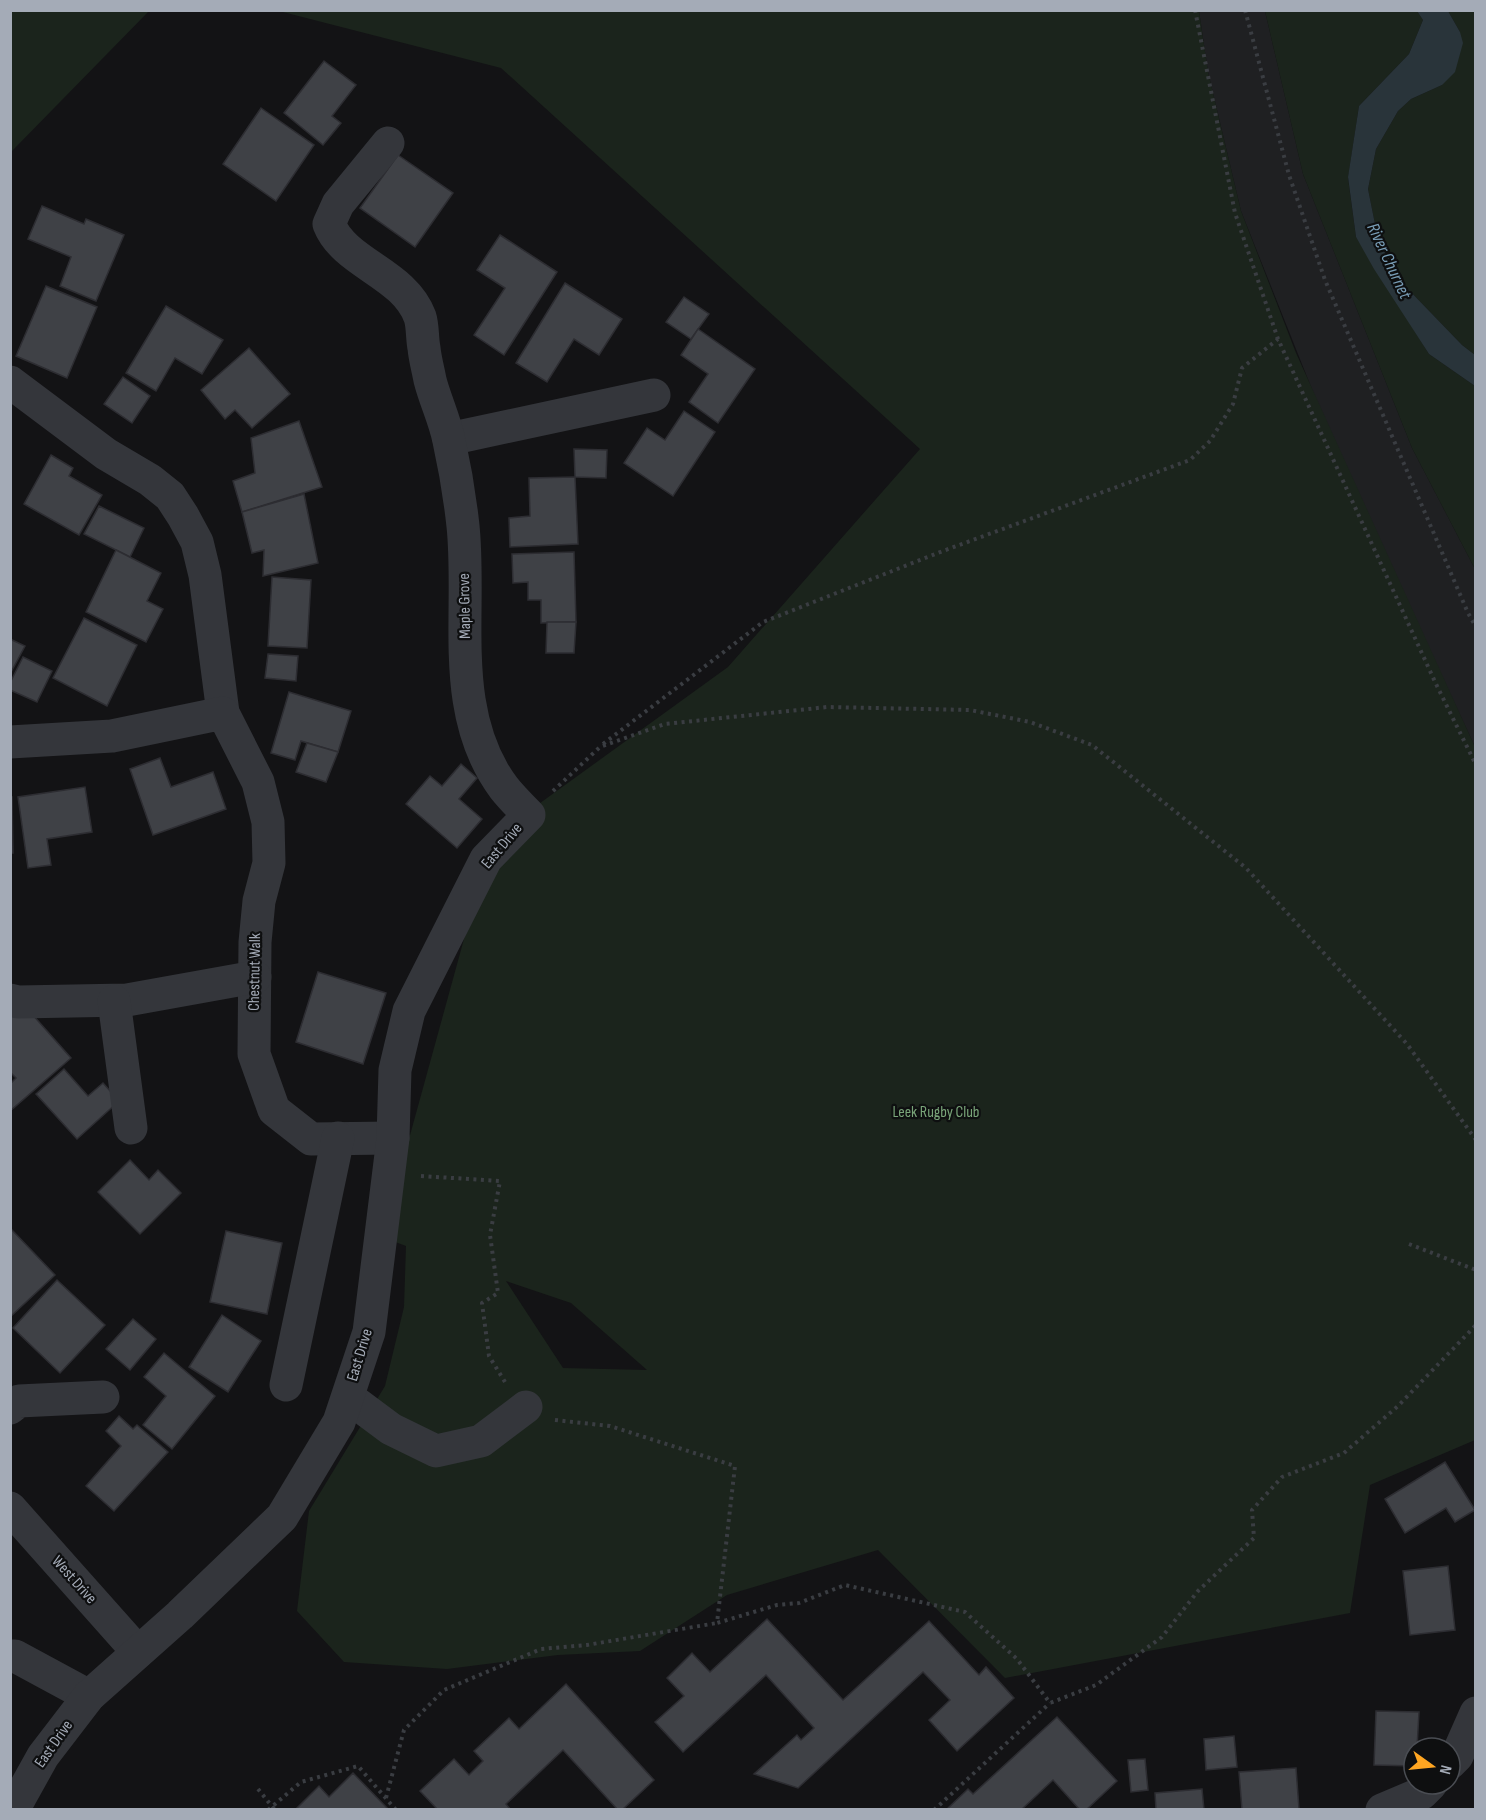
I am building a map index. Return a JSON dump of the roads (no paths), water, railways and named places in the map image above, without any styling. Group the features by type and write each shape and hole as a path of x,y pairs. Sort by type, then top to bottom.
{"street":[{"name":"Maple Grove","path":"388,143 338,204 329,224 333,235 351,252 386,276 407,295 420,317 424,351 432,385 449,439 463,527 466,672 472,715 484,753 503,788 529,814"},
{"name":"Chestnut Walk","path":"10,382 106,454 150,480 170,496 197,542 205,575 223,713 258,782 268,822 269,863 259,901 255,942 254,1054 274,1110 311,1139 393,1138"},
{"path":"449,439 654,395"},
{"path":"10,742 112,736 223,713"},
{"name":"East Drive","path":"13,1809 43,1756 89,1696 180,1615 282,1517 339,1422 369,1332 390,1173 395,1070 409,1011 486,859 529,814"},
{"path":"10,1000 18,1002 127,1000 255,976"},
{"path":"114,1001 131,1128"},
{"path":"286,1385 338,1138"},
{"path":"10,1408 19,1401 103,1397"},
{"path":"348,1397 391,1429 436,1451 481,1442 526,1407"},
{"name":"West Drive","path":"10,1508 138,1652"},
{"path":"10,1656 15,1656 89,1696"},
{"path":"1462,1745 1476,1713"},
{"path":"1382,1809 1414,1796"}],"water":[{"name":"River Churnet","path":"1417,11 1448,11 1460,32 1463,43 1455,72 1442,85 1411,99 1398,111 1376,149 1368,189 1377,234 1405,286 1462,345 1475,355 1475,386 1429,354 1356,237 1348,177 1359,106 1409,54 1423,20"}],"park label":[{"name":"Leek Rugby Club","path":"936,1112"}]}
